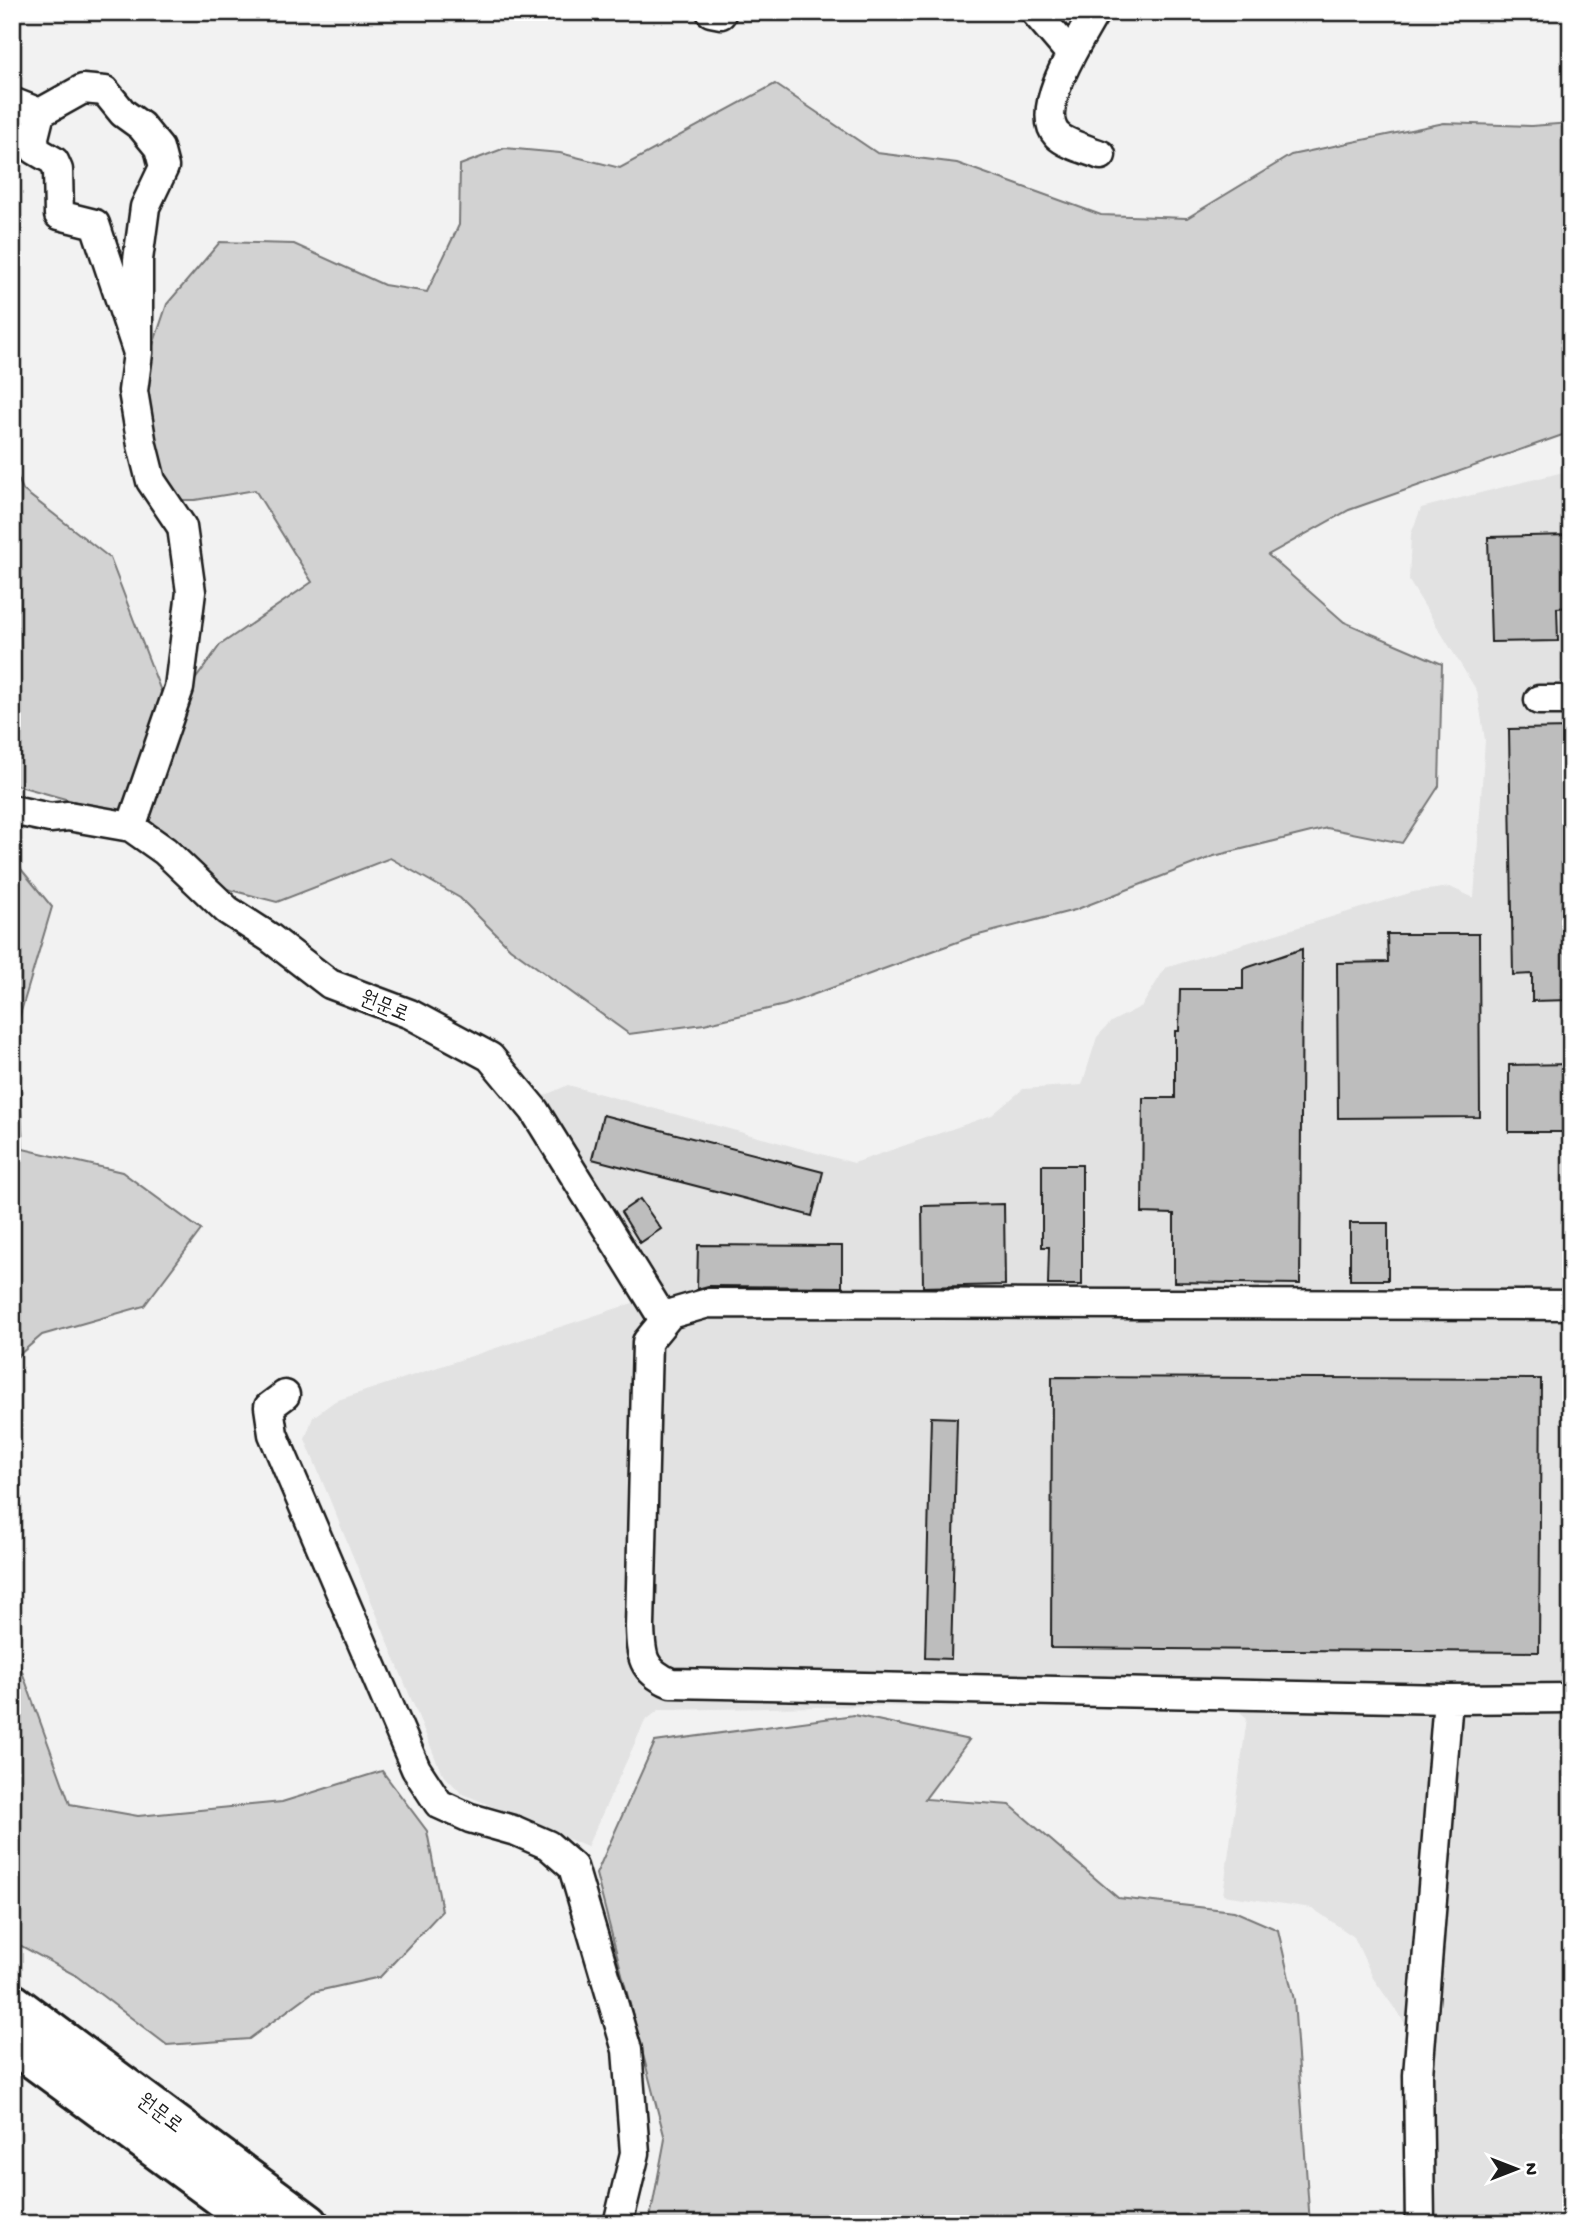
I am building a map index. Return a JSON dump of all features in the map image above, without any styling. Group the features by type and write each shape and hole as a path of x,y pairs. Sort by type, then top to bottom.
{"highway":[{"name":"원문로","path":"12,2003 309,2224"},
{"name":"원문로","path":"12,2043 258,2224"}],"street":[{"path":"1035,12 1071,54"},
{"path":"1095,12 1071,54 1052,99 1049,121 1057,135 1101,155"},
{"path":"131,828 179,688 191,592 183,527 152,481 142,445 133,391 138,353 138,260 145,207 164,167 159,148 105,91 83,89 40,113 34,137 35,150 54,161 58,170 59,215 95,225 138,353"},
{"path":"12,102 40,113"},
{"path":"1539,700 1571,700"},
{"name":"원문로","path":"12,810 50,818 68,816 131,828 165,850 227,910 269,936 330,984 410,1014 490,1057 534,1110 664,1320"},
{"path":"1571,1305 708,1303 670,1314 647,1342 640,1649 645,1665 657,1677 671,1683 1448,1699 1571,1698"},
{"path":"285,1395 269,1406 273,1434 416,1769 439,1804 470,1818 516,1831 548,1845 573,1867 627,2050 635,2153 618,2224"},
{"path":"1420,2224 1418,2075 1448,1699"},
{"path":"206,2186 240,2224"}],"shaded area":[{"path":"775,84 877,153 957,163 1101,215 1187,218 1291,155 1444,123 1531,126 1571,123 1571,432 1349,510 1268,555 1344,622 1442,664 1439,786 1402,843 1327,828 1214,856 1075,910 971,937 785,1005 704,1024 629,1034 510,948 460,898 390,858 277,902 215,886 133,818 12,784 12,464 23,490 110,558 170,715 220,645 312,582 255,490 195,500 148,500 130,414 167,304 220,242 294,244 384,285 427,292 459,225 460,165 505,148 560,153 620,168"},
{"path":"1571,470 1571,2224 1402,2224 1407,2026 1373,1978 1354,1937 1312,1908 1223,1895 1247,1718 1240,1712 1074,1707 872,1706 659,1710 645,1721 587,1847 461,1793 441,1772 305,1439 313,1417 335,1401 660,1294 539,1098 568,1085 854,1163 992,1115 1023,1089 1082,1085 1097,1037 1111,1022 1142,1006 1165,968 1413,892 1450,887 1474,898 1485,740 1477,691 1409,581 1411,534 1421,508"},
{"path":"12,858 52,907 17,1025 23,1149 122,1172 201,1230 144,1306 42,1335 12,1361"},
{"path":"12,1644 70,1804 138,1816 282,1802 382,1771 427,1831 442,1911 380,1977 313,1992 249,2039 167,2045 75,1975 12,1941"},
{"path":"854,1715 969,1740 925,1799 1010,1805 1118,1898 1234,1911 1278,1930 1294,2000 1310,2224 649,2224 665,2139 596,1874 655,1742"}],"building":[{"path":"1571,535 1571,607 1557,608 1558,641 1491,642 1488,537"},
{"path":"1571,728 1571,1000 1532,1001 1532,974 1513,975 1509,729"},
{"path":"1387,934 1479,934 1480,1117 1338,1118 1337,963 1388,962"},
{"path":"1302,949 1300,1284 1174,1282 1174,1214 1142,1213 1143,1098 1175,1098 1175,1031 1179,1031 1180,989 1243,989 1243,969"},
{"path":"1571,1064 1571,1132 1509,1132 1509,1065"},
{"path":"603,1115 823,1172 812,1216 592,1159"},
{"path":"1042,1165 1082,1165 1082,1285 1048,1285 1049,1247 1042,1247"},
{"path":"640,1199 661,1229 640,1243 621,1212"},
{"path":"1004,1204 1005,1285 923,1287 922,1206"},
{"path":"1350,1223 1388,1223 1388,1280 1350,1280"},
{"path":"698,1245 842,1246 842,1287 708,1286 697,1289"},
{"path":"1052,1377 1541,1379 1539,1652 1051,1648"},
{"path":"931,1417 957,1418 951,1659 925,1658"}]}
